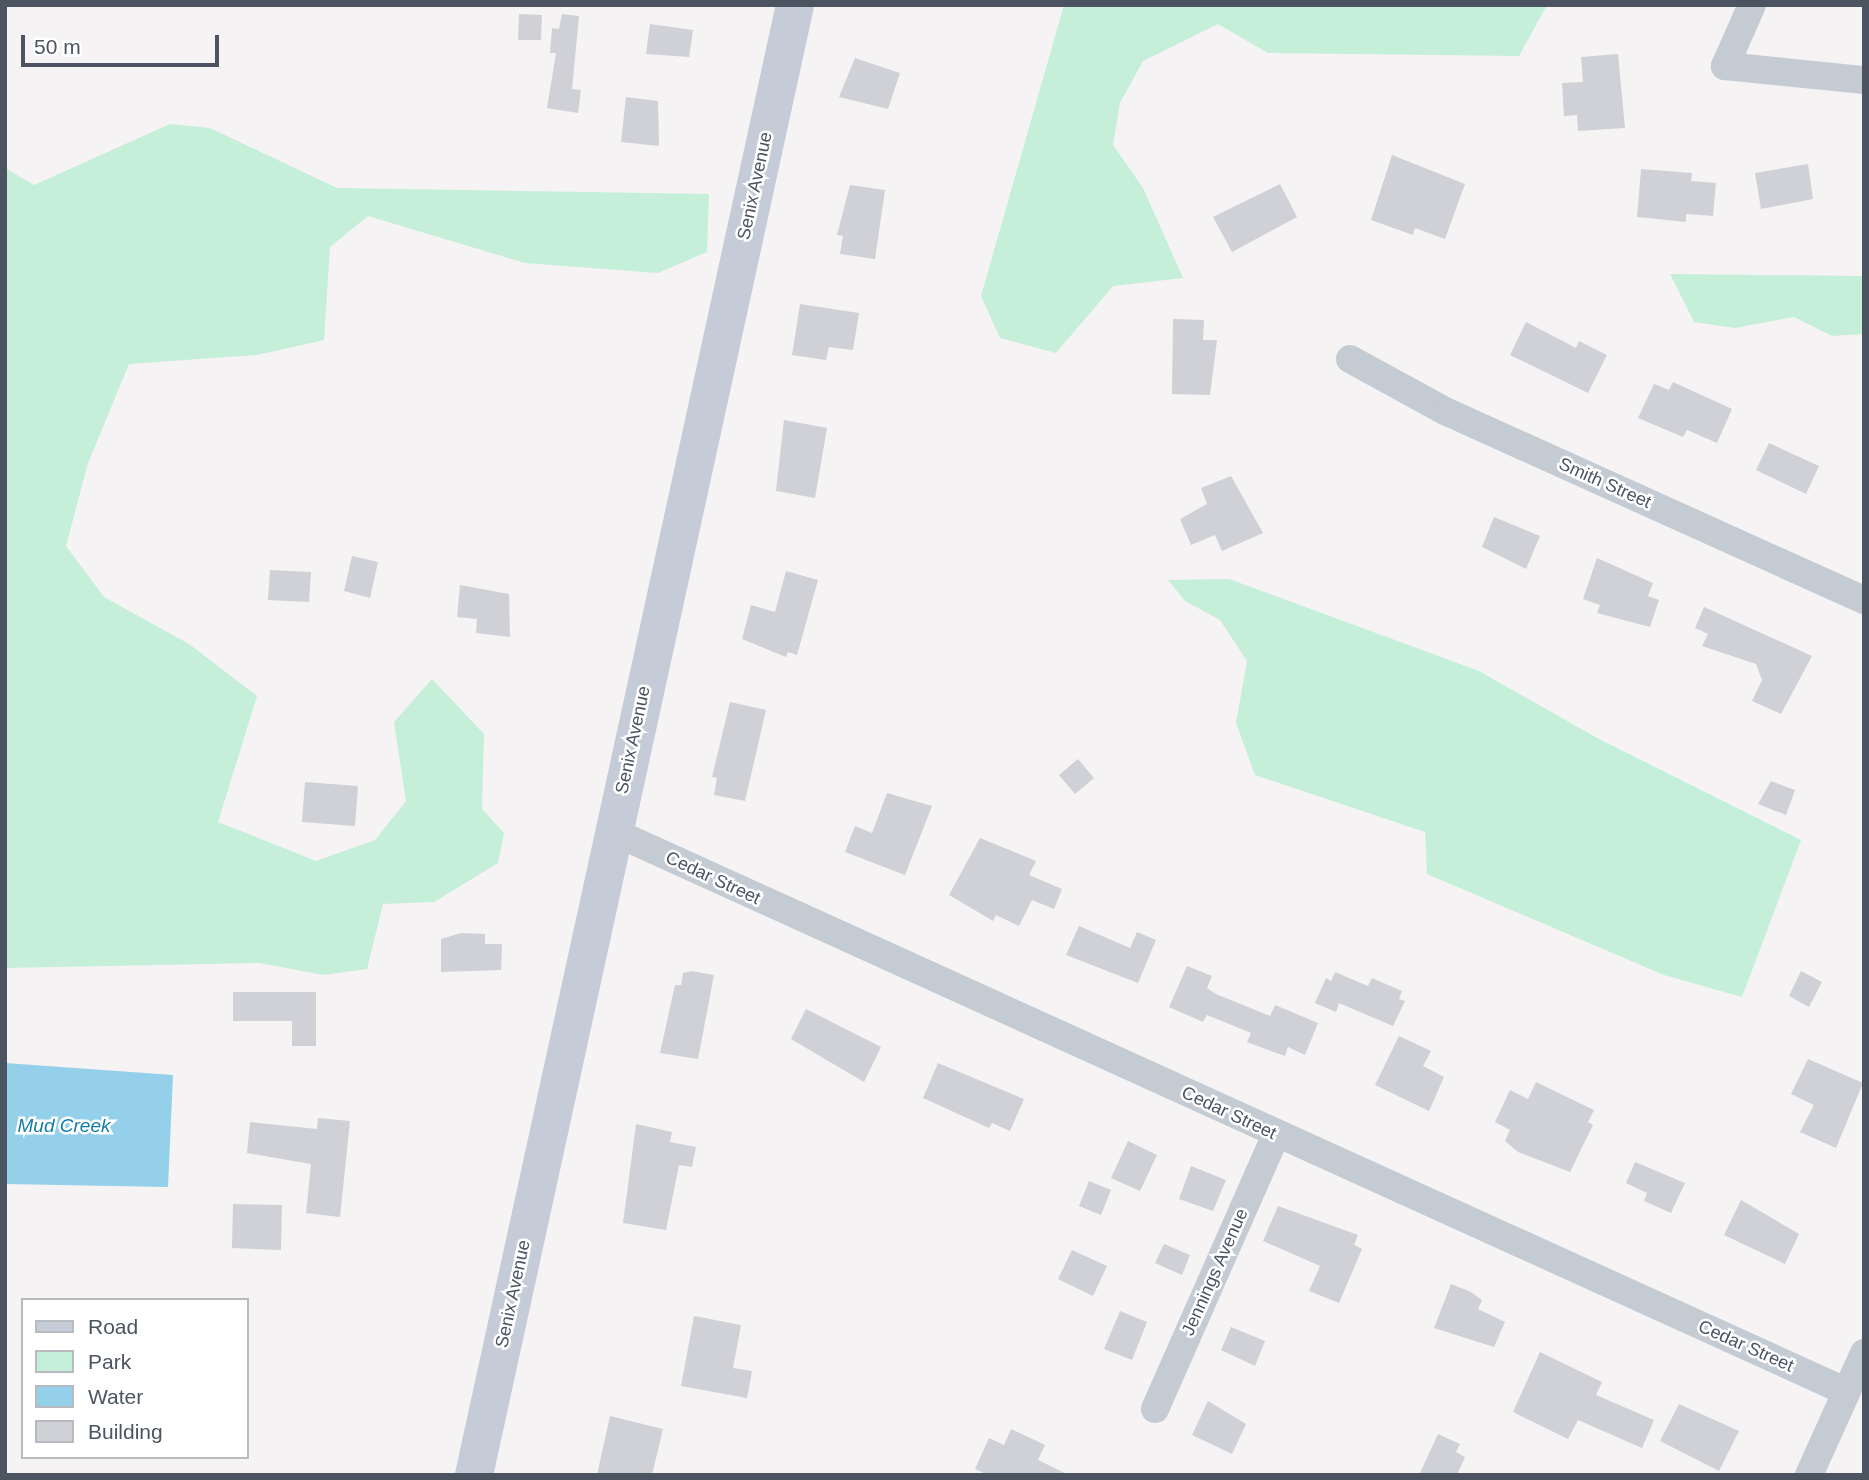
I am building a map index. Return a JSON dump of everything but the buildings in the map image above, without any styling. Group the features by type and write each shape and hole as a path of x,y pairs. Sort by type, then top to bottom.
{"street":[{"name":"Senix Avenue","path":"474,1475 795,5"},
{"path":"1752,5 1725,66 1864,80"},
{"name":"Smith Street","path":"1350,359 1445,411 1864,600"},
{"name":"Cedar Street","path":"614,832 1276,1135 1845,1391"},
{"name":"Jennings Avenue","path":"1155,1409 1276,1135"},
{"path":"1809,1475 1864,1353"}],"green space":[{"path":"1064,5 1547,5 1519,56 1268,53 1218,24 1143,61 1120,103 1113,145 1143,188 1183,278 1113,286 1056,353 1000,338 981,296"},
{"path":"170,124 210,128 337,188 709,194 707,252 658,273 525,263 368,216 330,247 324,340 257,355 129,364 88,463 66,546 104,597 189,644 257,696 218,822 316,861 375,840 406,801 394,722 432,679 484,734 482,809 504,833 498,863 434,902 383,904 367,969 323,975 260,963 5,968 5,168 34,185"},
{"path":"1670,274 1864,276 1864,334 1832,336 1794,317 1735,328 1694,322"},
{"path":"1229,579 1479,671 1599,739 1801,840 1742,997 1664,975 1427,874 1425,832 1255,775 1236,723 1247,661 1220,620 1185,601 1168,580"}],"water":[{"name":"Mud Creek","path":"5,1063 173,1075 168,1187 5,1184"}]}
